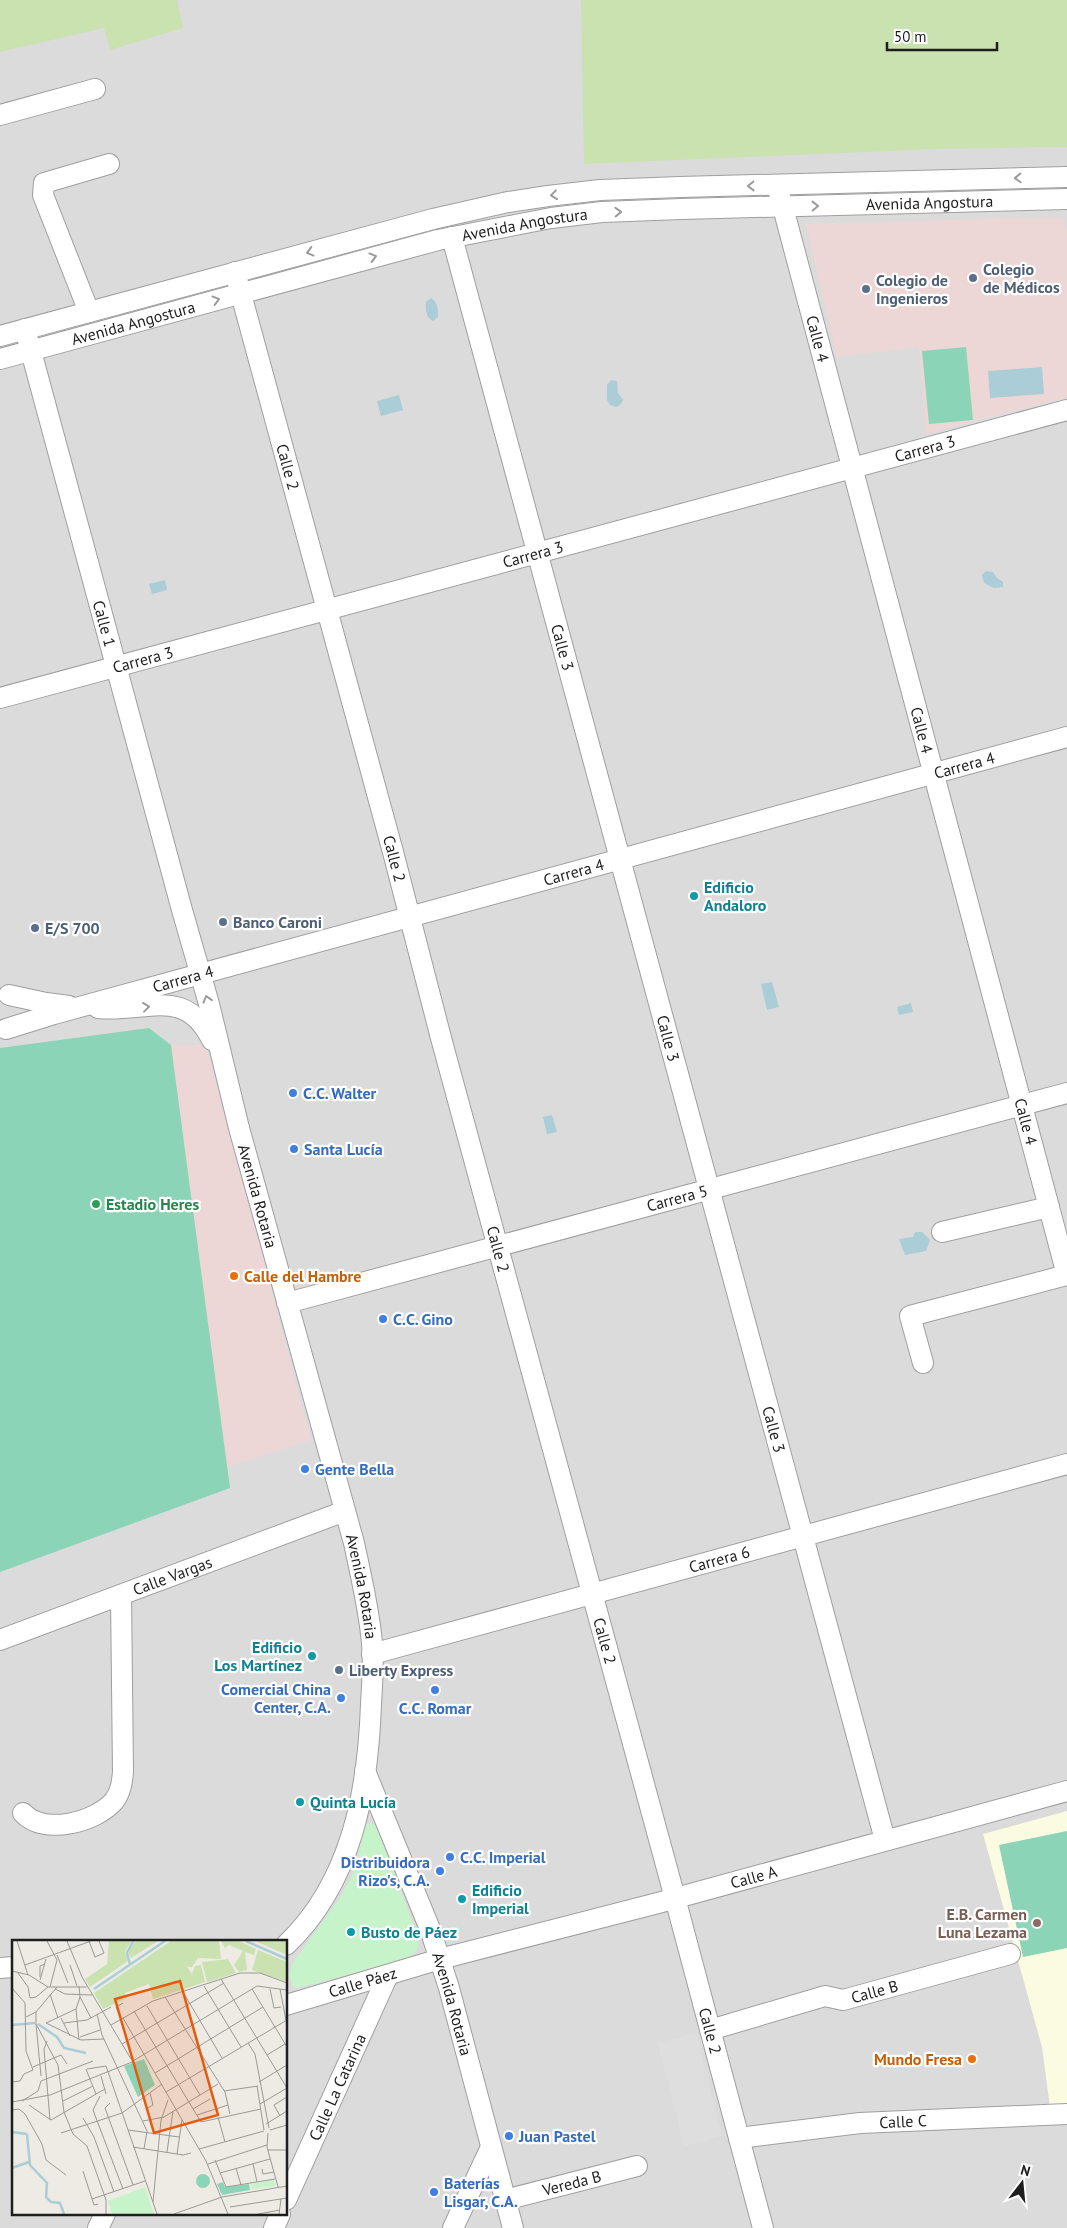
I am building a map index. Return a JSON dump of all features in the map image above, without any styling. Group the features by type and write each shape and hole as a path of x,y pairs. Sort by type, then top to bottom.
{"street":[{"path":"0,115 95,89"},
{"path":"89,312 43,195 44,183 109,164"},
{"name":"Avenida Angostura","path":"0,336 433,219 508,202 600,190 1067,177"},
{"name":"Calle 4","path":"777,185 1067,1275"},
{"name":"Avenida Angostura","path":"0,359 452,237 512,224 577,214 1067,199"},
{"name":"Calle 3","path":"452,237 885,1840"},
{"name":"Calle 2","path":"234,272 675,1898 762,2228"},
{"name":"Calle 1","path":"25,329 200,975"},
{"name":"Carrera 3","path":"0,698 326,608 1067,410"},
{"name":"Carrera 4","path":"3,1030 80,1007 1067,737"},
{"name":"Avenida Rotaria","path":"200,975 287,1303 345,1511 365,1594 372,1654 371,1714 365,1771 430,1929 440,1959 513,2228"},
{"path":"3,1030 13,1019 15,1013 13,1000 4,989"},
{"name":"Carrera 4","path":"4,989 46,1004 80,1007"},
{"name":"Avenida Rotaria","path":"80,1007 111,1010 163,1005 178,1006 192,1013 206,1027 221,1058"},
{"name":"Carrera 5","path":"287,1303 1067,1092"},
{"path":"942,1232 1049,1208"},
{"path":"923,1363 910,1316 1067,1275"},
{"name":"Carrera 6","path":"372,1654 1067,1464"},
{"name":"Calle Vargas","path":"0,1640 345,1511"},
{"path":"23,1813 35,1822 49,1826 68,1823 105,1809 118,1795 123,1772 121,1595"},
{"path":"288,1944 317,1908 332,1885 342,1864 356,1822 365,1771"},
{"name":"Calle A","path":"440,1959 675,1898 1067,1791"},
{"name":"Calle B","path":"710,2030 825,1996 843,2000 1010,1954"},
{"name":"Calle Páez","path":"288,2003 440,1959"},
{"name":"Calle La Catarina","path":"288,2196 388,1975"},
{"name":"Calle C","path":"739,2138 860,2123 1067,2114"},
{"path":"453,2228 491,2147"},
{"name":"Vereda B","path":"505,2200 637,2166"},
{"path":"98,2228 104,2216"},
{"path":"274,2228 279,2216"}],"shaded area":[{"path":"0,0 1067,0 1067,2228 0,2228"},
{"path":"1063,217 1067,232 1067,397 926,434 919,347 837,357 806,224"},
{"name":"Calle del Hambre","path":"171,1045 206,1045 311,1440 227,1467"},
{"name":"E.B. Carmen Luna Lezama","path":"1067,1811 1067,2107 1050,2107 1042,2047 983,1834"},
{"path":"696,2033 722,2136 684,2146 658,2043"}],"green space":[{"path":"0,0 177,0 183,28 110,50 104,28 0,52"},
{"path":"581,0 1067,0 1067,147 935,149 584,164"},
{"path":"966,347 973,420 929,424 922,351"},
{"name":"Estadio Heres","path":"149,1028 171,1045 230,1488 0,1572 0,1048"},
{"path":"369,1823 375,1825 377,1829 417,1934 417,1949 412,1955 398,1961 298,1988 293,1987 289,1974 292,1964 339,1899 352,1876 364,1825"},
{"path":"1067,1831 1067,1948 1023,1957 999,1845"}],"water":[{"path":"431,298 436,304 438,312 438,317 433,321 427,315 426,307 426,302"},
{"path":"1042,367 1044,394 990,398 988,371"},
{"path":"611,380 617,381 618,393 623,400 616,407 610,405 607,400 607,385"},
{"path":"399,395 403,410 381,416 377,401"},
{"path":"986,571 993,572 1003,582 1003,587 994,588 984,583 982,575"},
{"path":"165,580 167,590 152,594 149,584"},
{"path":"772,982 779,1007 767,1010 761,984"},
{"path":"911,1003 913,1012 899,1015 897,1007"},
{"path":"552,1115 557,1132 547,1134 543,1117"},
{"path":"915,1232 922,1232 930,1240 926,1251 905,1255 899,1239 913,1237"}],"place":[{"name":"Colegio de Médicos","path":"973,278"},
{"name":"Colegio de Ingenieros","path":"866,289"},
{"name":"Edificio Andaloro","path":"694,896"},
{"name":"Banco Caroni","path":"223,922"},
{"name":"E/S 700","path":"35,928"},
{"name":"C.C. Walter","path":"293,1093"},
{"name":"Santa Lucía","path":"294,1149"},
{"name":"Estadio Heres","path":"96,1204"},
{"name":"Calle del Hambre","path":"234,1276"},
{"name":"C.C. Gino","path":"383,1319"},
{"name":"Gente Bella","path":"305,1469"},
{"name":"Edificio Los Martínez","path":"312,1656"},
{"name":"Liberty Express","path":"339,1670"},
{"name":"C.C. Romar","path":"435,1690"},
{"name":"Comercial China Center, C.A.","path":"341,1698"},
{"name":"Quinta Lucía","path":"300,1802"},
{"name":"C.C. Imperial","path":"450,1857"},
{"name":"Distribuidora Rizo's, C.A.","path":"440,1871"},
{"name":"Edificio Imperial","path":"462,1899"},
{"name":"E.B. Carmen Luna Lezama","path":"1037,1923"},
{"name":"Busto de Páez","path":"351,1932"},
{"name":"Mundo Fresa","path":"972,2059"},
{"name":"Juan Pastel","path":"509,2136"},
{"name":"Baterías Lisgar, C.A.","path":"434,2192"}]}
